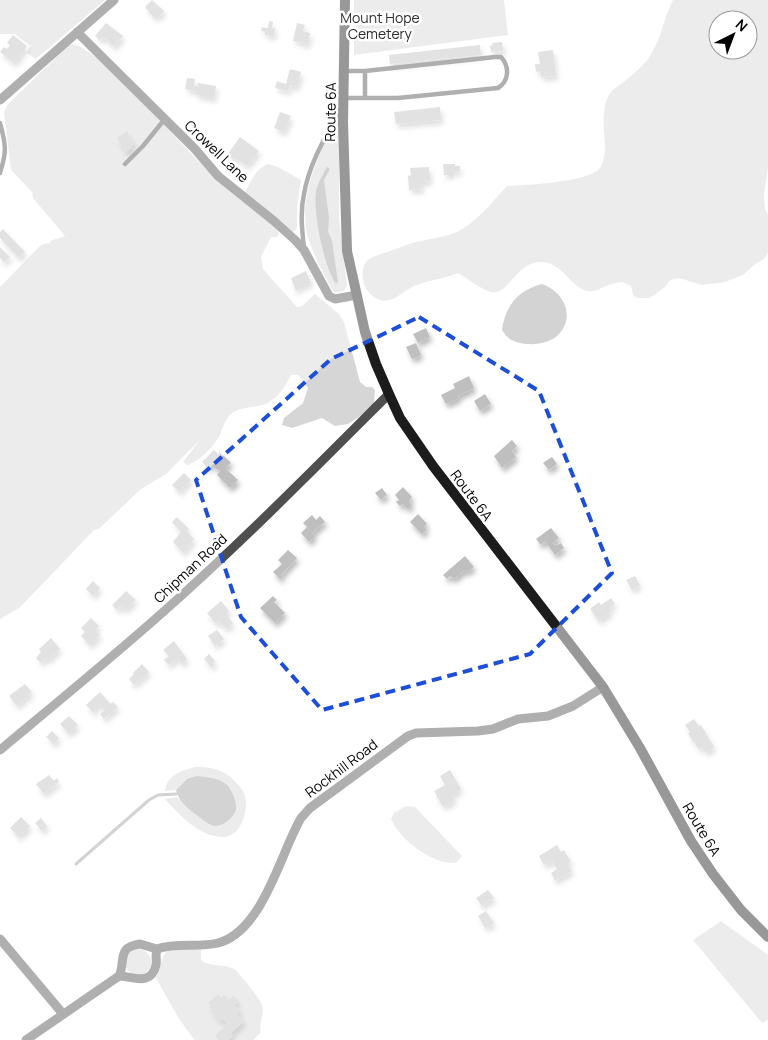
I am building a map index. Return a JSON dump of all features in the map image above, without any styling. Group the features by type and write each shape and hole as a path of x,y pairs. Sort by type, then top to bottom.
{"main road":[{"name":"Route 6A","path":"345,0 342,122 347,251 365,332 389,394 400,418 432,466 603,687 640,748 691,841 741,910 768,937"}],"street":[{"path":"0,100 114,0"},
{"name":"Crowell Lane","path":"77,32 195,150 218,176 274,221 304,250 329,296 335,299 357,295"},
{"name":"Chipman Road","path":"0,750 132,639 198,580 273,510 389,394"},
{"name":"Rockhill Road","path":"118,976 122,970 121,959 123,954 130,947 140,944 156,949 218,943 241,930 251,920 260,906 301,818 310,808 408,736 416,733 493,729 518,718 548,716 573,706 603,687"},
{"path":"0,939 64,1014"},
{"path":"26,1040 118,976 137,980 146,978 155,966 156,949"}],"lane":[{"path":"304,250 302,212 306,181 343,101 365,98 398,98 498,88 506,81 507,73 501,57 365,71 344,71"},
{"path":"365,71 365,98"},
{"path":"125,164 143,146 164,120"},
{"path":"0,123 6,148 0,173"}],"highlighted area":[{"path":"419,317 539,391 612,573 530,654 322,710 241,617 196,480 331,359"}],"green space":[{"path":"0,0 105,0 36,59 27,53 30,46 15,34 0,34"},
{"name":"Mount Hope Cemetery","path":"354,0 504,0 508,35 354,55"},
{"path":"673,0 768,0 768,168 764,194 765,209 768,215 768,253 765,258 743,275 725,282 702,285 679,278 670,280 665,287 650,298 637,298 633,295 631,286 622,282 608,285 596,291 586,291 580,288 557,267 542,262 533,263 526,267 503,289 497,292 483,289 458,273 414,286 389,300 385,301 374,298 366,288 363,276 363,269 369,259 412,243 457,232 478,217 507,186 570,180 599,169 604,156 604,117 608,96 641,67 656,45"},
{"path":"73,44 85,50 120,79 206,168 278,229 279,235 271,237 261,257 263,269 297,307 302,306 315,294 339,314 344,322 360,382 366,387 372,387 375,390 374,403 368,411 348,424 335,426 322,418 292,428 282,425 284,418 303,403 308,388 298,375 291,375 283,389 272,400 262,405 239,410 229,416 219,437 201,458 187,465 183,462 200,440 166,474 141,489 99,529 94,530 19,608 0,619 0,287 40,246 65,236 33,198 32,192 11,170 4,113 7,105 68,46"},
{"path":"335,115 339,115 339,218 347,285 344,291 335,293 312,248 307,234 305,219 308,188"},
{"path":"268,164 278,167 301,180 297,207 297,227 295,231 292,232 245,192 257,172"},
{"path":"195,767 208,767 220,770 235,781 243,792 246,809 242,823 234,833 222,837 205,833 190,824 165,799 177,797 212,826 187,779 176,790 165,791 166,785 172,777"},
{"path":"406,806 415,807 462,856 456,863 437,860 409,843 395,827 391,819 394,813"},
{"path":"721,921 768,955 768,1020 762,1023 693,940"},
{"path":"138,949 147,953 151,962 147,971 138,975 129,971 125,962 129,953"},
{"path":"201,949 201,959 203,962 234,969 261,1002 263,1009 260,1026 261,1032 253,1040 195,1040 169,1002 156,978 164,956 169,950"}],"shaded area":[{"path":"327,167 330,169 324,180 329,218 328,231 332,241 338,282 336,284 327,265 316,213 317,189"},
{"path":"542,284 556,292 565,305 567,312 564,327 559,334 549,341 535,344 515,342 502,330 506,314 514,300 526,290"},
{"path":"197,776 221,781 231,790 236,810 226,822 218,826 209,824 183,804 176,790 187,779"}],"building":[{"path":"152,0 164,11 159,17 157,15 154,18 145,7"},
{"path":"269,21 273,22 272,28 275,28 274,36 265,35 265,32 261,31 262,27 268,28"},
{"path":"106,23 123,36 114,47 103,37 100,40 95,36"},
{"path":"297,23 305,25 303,31 310,33 308,44 293,41"},
{"path":"13,35 27,46 14,63 0,52 4,47 7,49 10,45 7,43"},
{"path":"502,42 503,51 491,52 490,46 493,45 492,43"},
{"path":"480,45 481,55 390,64 389,55"},
{"path":"553,50 556,76 541,77 540,71 536,72 535,64 540,64 538,52"},
{"path":"290,69 301,72 297,87 290,85 288,91 275,88 277,81 286,84"},
{"path":"187,78 195,79 194,86 198,86 198,83 216,86 214,98 196,95 196,91 185,89"},
{"path":"440,107 441,120 396,124 394,112"},
{"path":"280,112 291,116 284,132 274,128"},
{"path":"127,131 134,144 131,146 132,148 125,152 117,138"},
{"path":"240,137 259,151 247,166 236,158 234,160 227,155"},
{"path":"443,164 460,166 460,171 452,171 452,175 444,175"},
{"path":"429,167 430,181 421,182 422,189 409,190 408,176 411,175 410,168"},
{"path":"3,229 25,252 19,258 0,238 0,232"},
{"path":"0,247 10,257 4,262 0,258"},
{"path":"306,271 311,283 299,287 296,291 291,278"},
{"path":"426,328 430,337 418,343 413,334"},
{"path":"416,343 421,355 412,359 406,347"},
{"path":"469,376 474,388 446,404 441,395 455,388 453,384"},
{"path":"485,394 491,404 480,411 474,401"},
{"path":"512,440 517,446 512,451 516,457 502,468 494,456"},
{"path":"214,450 218,454 220,452 231,463 225,468 238,480 230,488 217,475 220,471 213,467 215,465 213,463 208,468 202,462"},
{"path":"552,457 557,464 549,470 543,463"},
{"path":"184,473 191,480 179,492 172,485"},
{"path":"403,487 412,497 409,501 412,505 408,509 403,504 400,506 396,502 399,500 395,495"},
{"path":"382,488 387,495 381,500 375,493"},
{"path":"418,514 427,524 424,527 427,530 422,534 410,522"},
{"path":"312,515 316,520 320,516 325,522 312,533 315,536 309,542 301,533 307,527 303,523"},
{"path":"177,517 189,529 187,531 194,539 183,553 173,542 181,532 172,522"},
{"path":"551,528 559,538 553,543 555,546 561,543 564,548 555,555 545,541 541,545 536,539"},
{"path":"288,550 297,558 281,575 283,576 280,579 273,572 282,564 278,560"},
{"path":"465,556 474,567 467,572 465,570 454,579 450,576 447,579 443,575"},
{"path":"635,576 640,585 632,590 626,580"},
{"path":"93,581 100,588 93,596 86,589"},
{"path":"126,591 136,600 125,610 121,606 117,610 112,605"},
{"path":"273,596 277,600 274,602 285,613 275,623 260,608"},
{"path":"611,598 615,604 609,608 612,611 599,621 590,609 599,602 601,605"},
{"path":"221,601 229,611 226,615 233,623 226,629 219,621 216,624 207,613"},
{"path":"91,618 99,626 95,631 100,635 90,645 81,636 85,632 81,628"},
{"path":"217,630 224,639 215,646 208,636"},
{"path":"51,638 60,649 48,660 46,658 41,663 36,658 41,652 39,649"},
{"path":"174,641 187,659 182,664 177,658 169,665 164,660 169,656 163,650"},
{"path":"209,654 215,661 211,667 204,659"},
{"path":"142,664 149,672 134,685 129,679"},
{"path":"25,684 32,692 17,706 9,696"},
{"path":"100,692 110,704 113,702 118,707 104,719 100,714 105,710 99,704 94,709 96,711 94,713 86,705"},
{"path":"69,716 78,725 69,734 60,724"},
{"path":"694,719 699,726 701,725 714,747 706,753 702,747 699,749 688,734 690,732 685,725"},
{"path":"52,731 59,738 54,744 46,737"},
{"path":"450,770 461,789 452,795 455,800 443,807 434,791 445,785 440,776"},
{"path":"49,775 54,781 57,778 59,782 44,794 36,784"},
{"path":"21,817 30,826 19,837 10,828"},
{"path":"41,818 47,826 42,831 35,823"},
{"path":"557,845 561,852 564,850 571,862 567,864 572,871 555,881 551,873 557,869 552,861 544,865 539,856"},
{"path":"488,890 494,898 482,906 476,898"},
{"path":"486,911 494,923 485,928 478,916"},
{"path":"218,994 221,998 224,995 229,1000 233,996 237,999 238,1001 234,1005 240,1011 237,1014 244,1021 231,1033 233,1036 228,1040 219,1040 215,1036 227,1024 222,1019 220,1021 213,1014 215,1012 209,1007 211,1005 208,1003"}],"waterway":[{"path":"76,864 149,800 158,795 176,794"}]}
